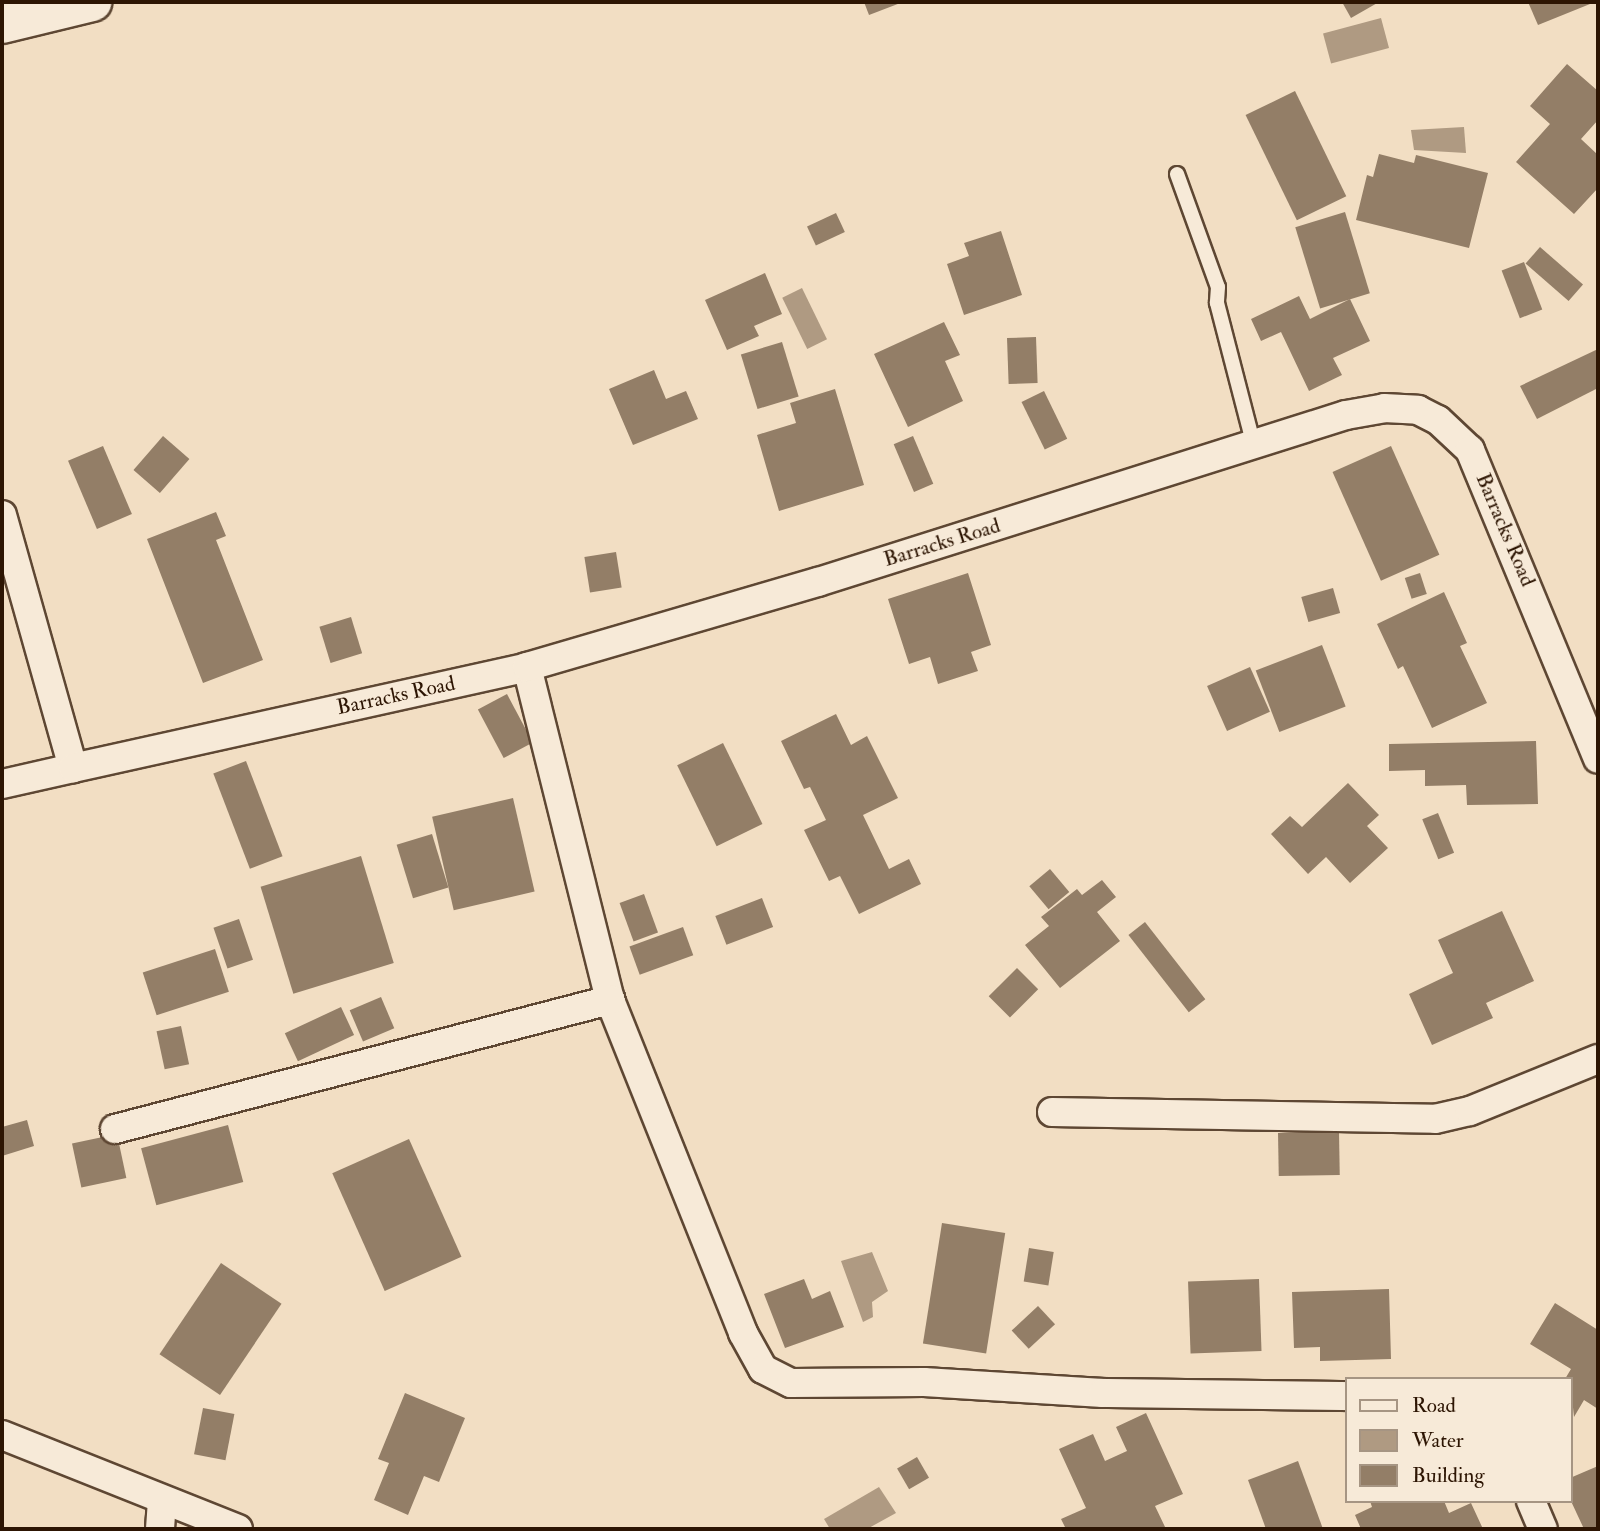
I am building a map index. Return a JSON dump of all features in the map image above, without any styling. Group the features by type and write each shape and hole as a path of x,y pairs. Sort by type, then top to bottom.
{"main road":[{"path":"2,24 92,2"}],"street":[{"name":"Barracks Road","path":"2,785 527,667 818,582 1346,415 1384,408 1418,410 1456,434 1482,473 1598,759"},
{"path":"2,515 73,768"},
{"path":"527,667 610,1000 743,1333 763,1369 774,1377 791,1382 924,1382 1103,1393 1344,1396"},
{"path":"115,1129 610,1000"},
{"path":"1052,1112 1435,1119 1469,1111 1598,1059"},
{"path":"2,1435 238,1529"},
{"path":"160,1529 162,1500"},
{"path":"1532,1503 1543,1529"}],"lane":[{"path":"1177,174 1212,264 1254,446"}],"water":[{"path":"1381,18 1389,48 1331,63 1323,34"},
{"path":"1464,127 1466,153 1414,150 1411,130"},
{"path":"802,288 827,339 807,349 782,298"},
{"path":"872,1252 888,1291 872,1302 873,1317 863,1322 841,1261"},
{"path":"879,1487 896,1513 867,1529 830,1529 824,1519"}],"building":[{"path":"864,2 903,2 869,15"},
{"path":"1342,2 1379,2 1351,18"},
{"path":"1528,2 1595,2 1538,25"},
{"path":"1567,64 1598,91 1598,120 1581,139 1598,155 1598,188 1574,214 1516,162 1550,124 1530,106"},
{"path":"1295,91 1346,196 1297,220 1246,115"},
{"path":"1379,154 1414,163 1416,155 1488,173 1469,248 1356,220 1367,175 1373,177"},
{"path":"1345,212 1370,293 1320,308 1295,227"},
{"path":"836,213 845,232 816,246 807,227"},
{"path":"1001,231 1022,295 964,315 947,264 969,256 964,243"},
{"path":"1540,247 1583,284 1569,301 1526,264"},
{"path":"1524,262 1542,310 1520,318 1502,271"},
{"path":"765,273 782,314 754,326 759,336 727,350 705,300"},
{"path":"1299,296 1310,319 1350,299 1370,341 1333,358 1342,375 1309,391 1281,332 1261,341 1251,319"},
{"path":"944,322 960,355 945,361 963,401 908,427 874,354"},
{"path":"1036,337 1038,383 1009,384 1007,338"},
{"path":"782,342 799,397 758,409 741,355"},
{"path":"1598,349 1598,388 1537,419 1520,386"},
{"path":"654,370 666,399 686,391 698,419 633,445 609,389"},
{"path":"835,389 864,485 779,511 757,435 796,423 790,403"},
{"path":"1044,391 1067,439 1045,450 1022,402"},
{"path":"163,436 189,459 160,493 133,470"},
{"path":"913,436 933,484 914,492 894,444"},
{"path":"103,446 132,514 97,529 68,461"},
{"path":"1391,446 1439,555 1381,581 1333,472"},
{"path":"216,512 226,536 216,540 263,660 203,683 147,539"},
{"path":"616,552 622,588 590,593 584,557"},
{"path":"968,573 991,645 971,652 978,671 938,684 930,657 909,664 888,599"},
{"path":"1420,573 1427,594 1412,599 1405,578"},
{"path":"1333,588 1340,613 1308,622 1301,597"},
{"path":"1444,592 1467,643 1460,646 1487,703 1432,728 1403,666 1398,669 1377,624"},
{"path":"351,617 362,653 331,663 319,627"},
{"path":"1322,645 1346,707 1279,732 1256,670"},
{"path":"1250,667 1270,712 1227,731 1207,686"},
{"path":"507,694 533,743 504,758 478,709"},
{"path":"836,714 851,745 867,736 898,798 863,815 889,869 909,859 921,884 859,914 840,876 829,881 804,830 826,820 810,787 804,789 781,741"},
{"path":"1536,741 1538,804 1467,805 1466,785 1425,786 1425,770 1389,771 1389,744"},
{"path":"723,743 762,824 717,846 677,765"},
{"path":"246,761 283,856 250,869 213,774"},
{"path":"1348,783 1379,815 1367,826 1388,848 1350,883 1326,857 1308,874 1271,834 1290,816 1302,827"},
{"path":"513,798 535,892 454,910 432,817"},
{"path":"1438,813 1454,853 1438,859 1422,819"},
{"path":"432,834 448,888 413,898 397,845"},
{"path":"361,856 394,963 293,994 261,887"},
{"path":"1050,869 1069,892 1049,909 1029,886"},
{"path":"1102,880 1116,897 1097,912 1120,941 1060,988 1025,945 1049,926 1041,917 1077,889 1082,895"},
{"path":"644,894 658,933 634,941 620,903"},
{"path":"762,898 773,927 726,945 715,916"},
{"path":"1502,911 1534,981 1486,1003 1493,1018 1432,1045 1409,994 1453,973 1438,940"},
{"path":"239,919 253,960 227,968 213,928"},
{"path":"1145,922 1205,999 1189,1012 1128,935"},
{"path":"683,927 693,955 640,975 629,946"},
{"path":"215,949 229,992 157,1015 143,972"},
{"path":"1017,968 1038,989 1010,1017 989,996"},
{"path":"381,997 394,1028 363,1042 350,1010"},
{"path":"341,1007 354,1035 298,1061 285,1033"},
{"path":"181,1026 189,1064 165,1069 157,1031"},
{"path":"27,1120 34,1146 2,1156 2,1127"},
{"path":"228,1125 243,1182 156,1205 141,1148"},
{"path":"1339,1132 1340,1175 1279,1176 1278,1133"},
{"path":"117,1134 126,1178 81,1188 72,1144"},
{"path":"409,1139 461,1257 385,1291 332,1173"},
{"path":"942,1223 1005,1233 986,1354 923,1343"},
{"path":"1029,1248 1054,1252 1048,1285 1024,1282"},
{"path":"221,1263 282,1304 220,1395 159,1354"},
{"path":"804,1279 812,1299 830,1291 844,1327 785,1348 764,1294"},
{"path":"1259,1279 1262,1351 1191,1353 1188,1281"},
{"path":"1389,1289 1391,1359 1320,1361 1320,1347 1294,1348 1292,1292"},
{"path":"1555,1303 1598,1330 1598,1409 1584,1400 1574,1417 1572,1377 1566,1377 1571,1369 1530,1344"},
{"path":"1038,1306 1055,1324 1029,1349 1012,1331"},
{"path":"405,1393 465,1418 439,1482 424,1476 408,1515 374,1500 389,1463 378,1459"},
{"path":"203,1408 234,1414 225,1460 194,1454"},
{"path":"1146,1413 1183,1494 1155,1506 1166,1529 1066,1529 1061,1519 1086,1508 1059,1449 1093,1434 1105,1461 1127,1451 1116,1427"},
{"path":"917,1457 929,1478 909,1489 897,1468"},
{"path":"1298,1461 1323,1529 1266,1529 1248,1480"},
{"path":"1598,1466 1598,1529 1584,1529 1572,1503 1572,1477"},
{"path":"1371,1503 1445,1503 1449,1513 1471,1503 1483,1529 1361,1529 1355,1515 1372,1507"}]}
